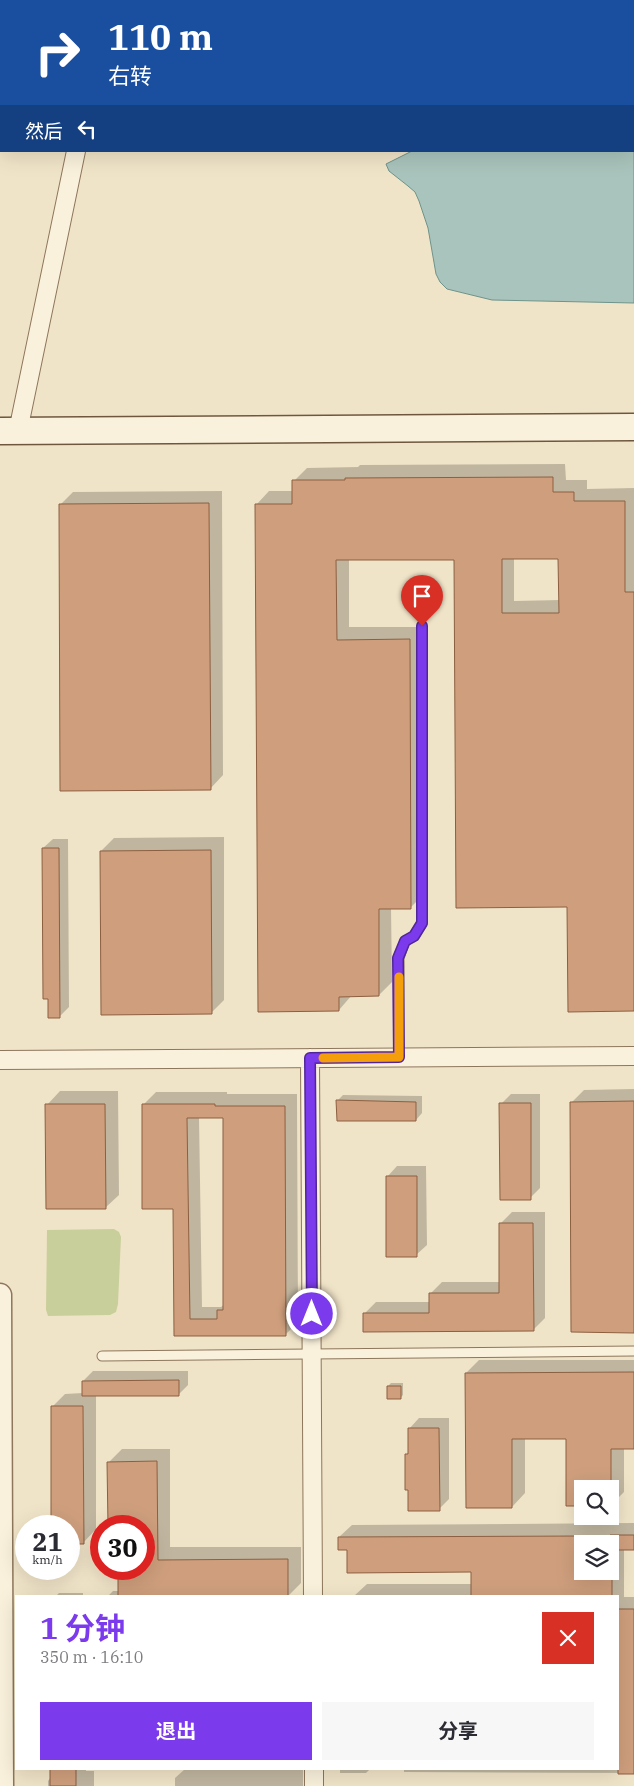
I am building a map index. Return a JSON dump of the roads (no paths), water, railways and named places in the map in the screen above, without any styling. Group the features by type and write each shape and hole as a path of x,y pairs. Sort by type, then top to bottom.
{"main road":[{"path":"6,436 634,427"},
{"path":"6,436 634,442"}],"street":[{"path":"6,436 76,152"},
{"path":"0,1060 634,1056"},
{"path":"310,1058 313,1595"},
{"path":"0,1295 5,1689 2,1786"},
{"path":"314,1770 314,1786"}],"lane":[{"path":"399,1057 398,958 405,941 414,936 422,923 422,626"},
{"path":"102,1356 634,1351"}],"water":[{"path":"410,152 634,152 634,303 492,300 447,289 440,282 436,274 428,228 415,192 389,171 386,164"}]}
